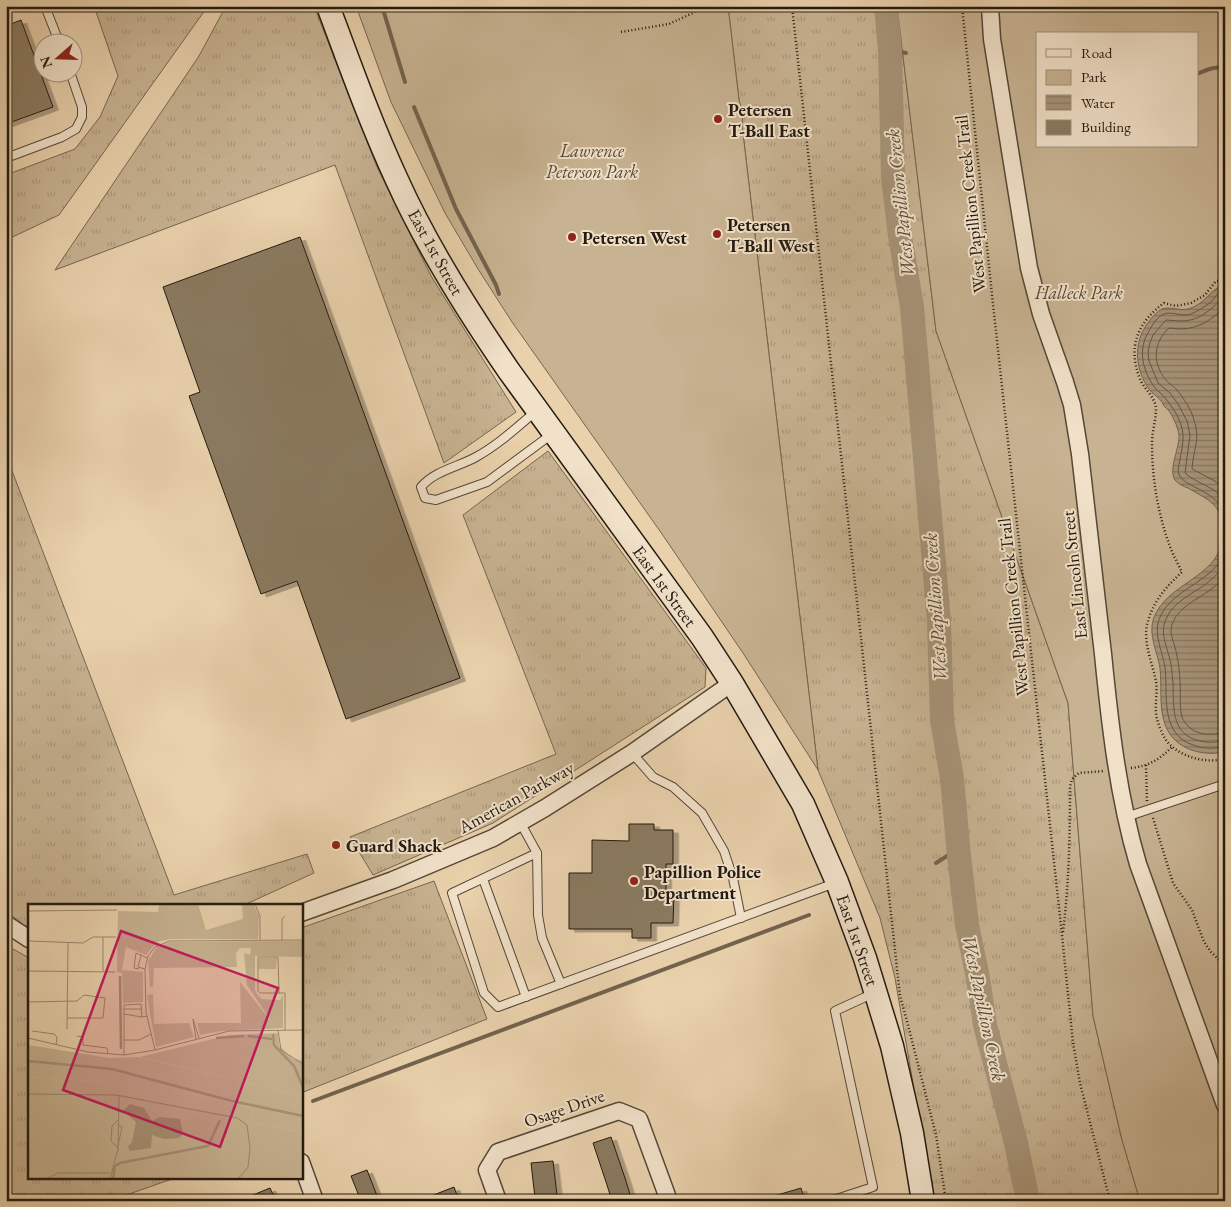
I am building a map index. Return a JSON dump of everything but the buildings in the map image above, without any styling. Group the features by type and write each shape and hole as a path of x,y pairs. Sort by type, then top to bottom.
{"main road":[{"name":"East 1st Street","path":"328,6 380,143 398,183 444,269 509,371 696,630 732,683 803,804 837,882 876,992 892,1046 912,1133 923,1201"}],"street":[{"name":"East Lincoln Street","path":"990,6 992,32 1029,268 1041,314 1065,382 1076,427 1117,769 1126,816 1138,864 1225,1105"},
{"name":"American Parkway","path":"302,913 393,880 493,838 545,808 632,753 732,683"},
{"path":"6,924 28,938"},
{"name":"Osage Drive","path":"498,1201 487,1170 498,1152 618,1111 639,1119 669,1201"},
{"path":"302,1165 315,1201"}],"lane":[{"path":"45,6 55,32"},
{"path":"6,158 76,129 82,116 82,106 74,82"},
{"path":"538,410 495,446 475,458 428,479 421,487 425,498 436,500 487,482 554,432"},
{"path":"632,753 653,777 673,787 702,813 724,851 733,878 741,918"},
{"path":"1126,816 1225,784"},
{"path":"520,822 537,853 538,915 542,938 561,984"},
{"path":"537,853 452,893 484,993 498,1007 837,882"},
{"path":"482,879 526,997"},
{"path":"830,1201 873,1187 835,1011 876,992"}],"path":[{"path":"621,32 669,24 704,6"},
{"path":"792,6 900,996 936,1135 946,1201"},
{"name":"West Papillion Creek Trail","path":"962,6 1073,1042 1080,1083 1110,1201"},
{"path":"1225,280 1216,281 1205,295 1191,303 1176,306 1164,303 1154,310 1142,326 1135,341 1135,360 1140,380 1156,407 1152,442 1154,480 1159,512 1168,542 1182,572 1168,584 1156,600 1147,622 1146,640 1156,684 1157,718 1167,742 1182,753 1210,761 1225,758"},
{"path":"1062,936 1070,852 1070,787 1072,779 1079,773 1138,768 1153,763 1173,746"},
{"path":"1146,765 1148,801"},
{"path":"1152,817 1173,883 1192,910 1208,947 1225,969"}],"green space":[{"path":"94,6 208,6 59,215 6,240 6,175 75,149 100,117 118,76"},
{"path":"226,6 314,6 377,167 431,276 516,412 444,463 335,165 55,270 199,56"},
{"name":"Lawrence Peterson Park","path":"356,6 728,6 739,100 743,113 742,125 818,770 743,653 662,534 512,322 478,269 445,213 391,102"},
{"path":"728,6 897,6 936,331 1068,703 1093,1016 1122,1140 1140,1201 933,1201 895,978 880,918 818,770"},
{"name":"Halleck Park","path":"897,6 1225,6 1225,1201 1140,1201 1122,1140 1093,1016 1068,703 936,331"},
{"path":"548,451 706,668 705,687 493,823 373,875 350,837 556,754 463,515"},
{"path":"6,455 174,895 307,854 314,873 246,904 28,904 28,927 6,911"},
{"path":"434,881 487,1019 302,1093 302,928"},
{"path":"6,945 28,957 28,1180 169,1180 109,1201 6,1201"}],"water":[{"path":"1225,284 1225,752 1206,753 1188,749 1180,744 1173,738 1164,721 1162,715 1160,668 1153,640 1152,627 1156,613 1164,602 1196,577 1215,559 1221,547 1222,523 1220,515 1213,504 1175,480 1173,464 1179,440 1178,431 1170,413 1161,400 1150,391 1142,377 1138,363 1138,349 1141,335 1152,317 1159,311 1165,308 1188,309 1194,307"}],"waterway":[{"path":"382,6 405,82"},
{"name":"West Papillion Creek","path":"886,6 890,50 893,177 900,236 912,307 939,622 942,721 952,778 967,925 985,1025 1016,1143 1028,1201"},
{"path":"890,50 906,53"},
{"path":"1198,74 1214,68 1225,68"},
{"path":"414,107 456,209 499,294"},
{"path":"936,863 958,849"},
{"path":"313,1101 809,915"}],"place":[{"name":"Petersen T-Ball East","path":"718,119"},
{"name":"Petersen T-Ball West","path":"717,234"},
{"name":"Petersen West","path":"572,237"},
{"name":"Guard Shack","path":"336,845"},
{"name":"Papillion Police Department","path":"634,881"}]}
